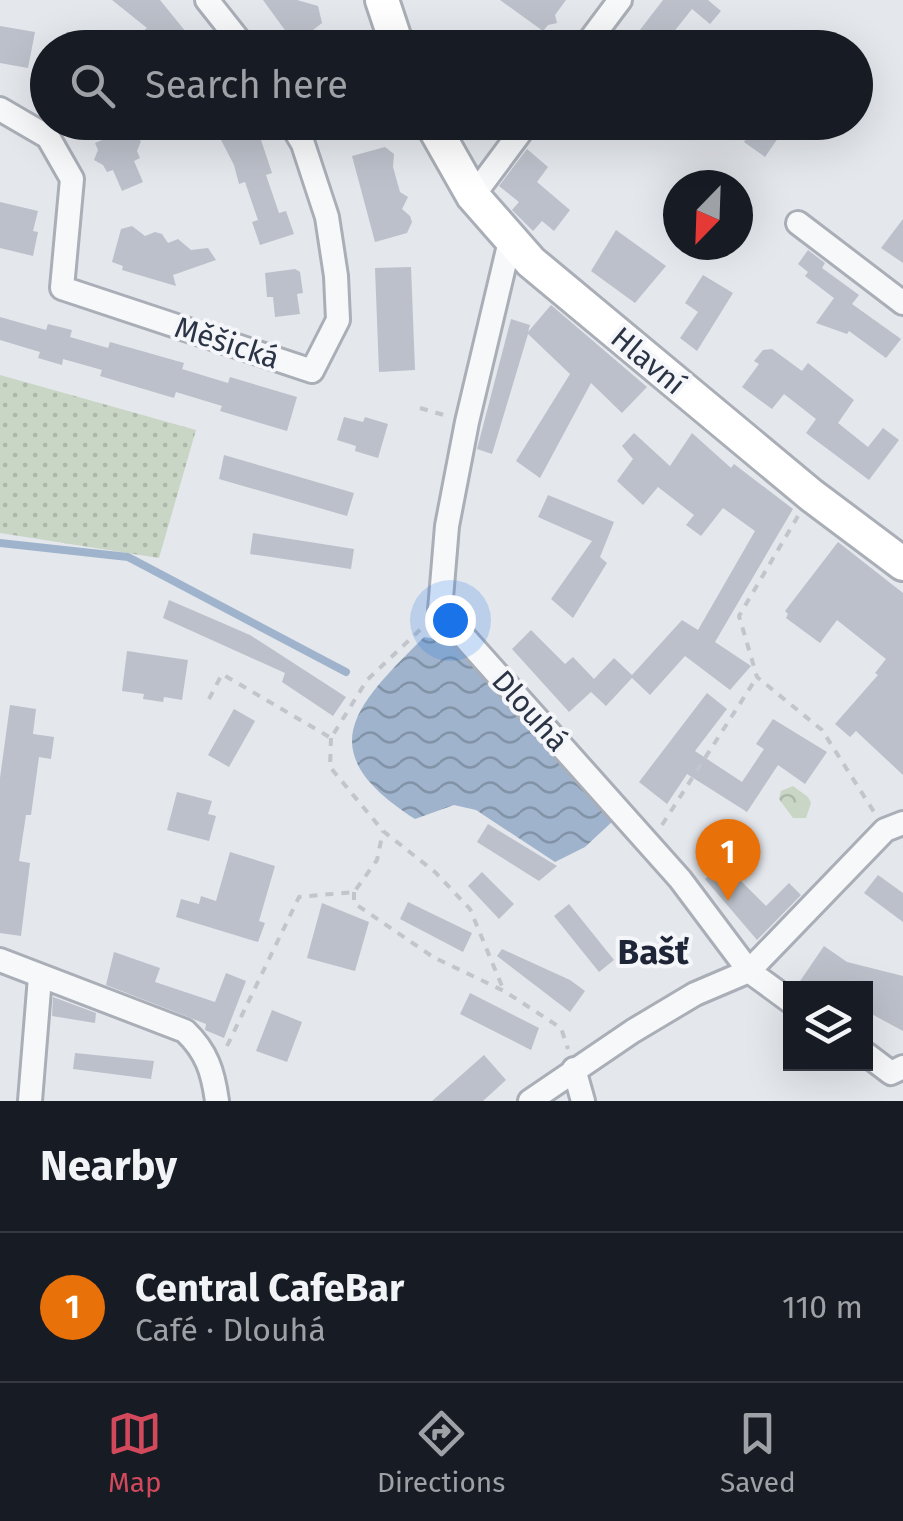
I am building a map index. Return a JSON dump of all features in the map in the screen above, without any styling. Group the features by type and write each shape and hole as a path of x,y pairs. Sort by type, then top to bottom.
{"street":[{"path":"207,0 231,30"},
{"path":"382,0 392,30"},
{"path":"598,30 620,0"},
{"name":"Měšická","path":"0,109 30,126"},
{"name":"Měšická","path":"50,140 72,179 62,288 312,371 338,320 336,276 328,217 300,140"},
{"name":"Hlavní","path":"442,140 473,196 510,242 811,495 903,564"},
{"path":"473,196 515,140"},
{"path":"798,223 903,303"},
{"path":"440,610 447,526 510,242"},
{"name":"Dlouhá","path":"440,610 680,879 749,971 783,996"},
{"path":"530,1101 574,1069 696,994 749,971 894,826"},
{"path":"0,960 185,1031 205,1054 214,1073 217,1101"},
{"path":"30,1101 40,977"},
{"path":"873,1059 891,1073 903,1068"},
{"path":"574,1069 583,1101"}],"path":[{"path":"811,495 740,616 756,677 822,730 894,826"},
{"path":"440,610 367,680 331,738 330,767 383,831 435,872 470,908 504,991"},
{"path":"210,699 222,674 331,738"},
{"path":"662,826 756,677"},
{"path":"383,831 377,860 354,892 354,904 434,957 504,991 561,1028 574,1069"},
{"path":"214,1073 299,897 354,892"}],"green space":[{"path":"0,375 196,430 159,558 0,533"},
{"path":"793,786 811,803 806,818 793,818 779,799 781,791"}],"water":[{"path":"424,637 453,642 614,820 585,847 555,862 476,810 454,805 415,819 382,795 362,772 353,750 353,729 362,707"}],"building":[{"path":"112,0 160,0 184,30 145,30 147,28"},
{"path":"263,0 297,0 318,6 322,23 313,30 285,30"},
{"path":"500,0 566,0 555,15 557,23 542,30"},
{"path":"663,0 708,0 721,11 710,24 692,9 675,30 640,30"},
{"path":"0,26 30,31 28,68 0,63"},
{"path":"221,140 261,140 272,173 266,175 279,213 286,211 294,234 260,245 252,222 258,220 245,182 239,184"},
{"path":"745,140 777,140 765,157"},
{"path":"141,141 137,151 140,158 134,161 143,182 122,191 113,170 107,172 94,160 98,150 95,143"},
{"path":"385,147 394,154 393,167 400,192 408,197 402,209 412,222 407,233 375,242 352,156"},
{"path":"527,149 548,167 537,182 570,210 554,231 542,221 533,231 512,210 519,202 499,186"},
{"path":"0,202 38,211 33,256 0,248"},
{"path":"903,219 903,263 881,248"},
{"path":"132,226 145,236 162,234 168,243 178,239 191,250 208,248 216,260 173,275 176,286 122,270 123,266 112,262 121,229"},
{"path":"616,230 666,266 635,303 591,271"},
{"path":"808,250 825,263 822,268 859,295 852,304 901,339 886,358 849,331 847,334 816,323 834,298 805,276 808,272 798,264"},
{"path":"411,267 415,370 379,372 375,268"},
{"path":"295,269 300,272 303,293 297,294 300,314 275,317 273,297 267,297 265,273"},
{"path":"703,275 733,293 697,351 680,338 698,312 685,303"},
{"path":"551,305 647,387 622,413 591,383 540,478 516,461 570,374 528,334 492,454 477,449 511,319 530,325 528,332"},
{"path":"0,317 46,330 48,324 72,330 70,337 108,348 110,342 184,363 182,369 228,383 230,377 297,397 287,431 220,411 222,406 176,392 174,398 100,376 102,370 63,359 62,365 38,358 40,352 0,340"},
{"path":"772,349 802,371 808,363 854,400 838,423 868,447 883,428 899,440 869,480 806,433 816,419 784,394 772,409 742,387 759,364 754,361 763,350"},
{"path":"344,417 363,422 365,417 388,424 378,458 337,440"},
{"path":"634,433 670,466 692,433 731,468 734,464 793,509 715,642 751,666 730,690 685,656 650,695 632,678 606,706 591,692 569,712 512,649 531,630 565,664 573,657 594,679 614,658 632,675 682,620 698,630 755,531 723,508 701,536 686,525 694,515 658,487 643,505 617,481 633,459 622,446"},
{"path":"224,455 354,493 347,516 219,479"},
{"path":"548,495 614,522 600,557 607,563 573,618 551,599 592,541 538,517"},
{"path":"253,533 354,549 351,569 250,554"},
{"path":"838,542 903,593 903,775 856,731 850,737 835,724 878,675 875,673 886,659 837,620 820,643 786,618 785,611"},
{"path":"169,600 250,635 346,697 333,716 282,682 285,673 163,618"},
{"path":"127,651 188,660 182,700 143,699 144,694 122,691"},
{"path":"707,693 727,709 695,751 742,782 764,749 756,744 773,719 827,752 805,784 778,765 747,812 687,774 667,804 639,782"},
{"path":"10,705 36,709 33,734 54,737 51,759 39,757 31,815 26,815 19,861 30,863 21,936 0,933 0,778"},
{"path":"234,709 255,721 229,767 208,755"},
{"path":"177,792 212,801 208,814 216,816 209,841 167,830"},
{"path":"488,824 557,866 539,881 477,842"},
{"path":"230,852 275,866 259,921 265,923 258,942 176,917 181,899 199,904 201,896 216,901"},
{"path":"723,863 766,906 789,883 801,895 757,940 705,879"},
{"path":"482,872 514,904 499,919 468,886"},
{"path":"878,875 903,893 903,922 864,893"},
{"path":"408,902 472,933 463,952 400,919"},
{"path":"322,903 369,922 355,971 307,958"},
{"path":"569,904 614,960 599,972 554,916"},
{"path":"824,946 847,962 903,976 903,1031 873,1015 873,981 800,981"},
{"path":"502,949 570,980 585,991 570,1012 497,956"},
{"path":"114,952 160,968 155,982 215,1002 226,973 246,981 224,1038 205,1030 206,1024 106,985"},
{"path":"470,993 539,1028 531,1050 460,1014"},
{"path":"53,997 96,1013 95,1023 52,1016"},
{"path":"272,1010 302,1022 287,1062 256,1051"},
{"path":"75,1053 154,1061 151,1079 73,1069"},
{"path":"484,1055 506,1080 483,1101 432,1101"}],"waterway":[{"path":"0,543 128,557 346,672"}],"place":[{"name":"Central CafeBar","path":"728,901"}],"district":[{"name":"Bašť","path":"653,952"}]}
